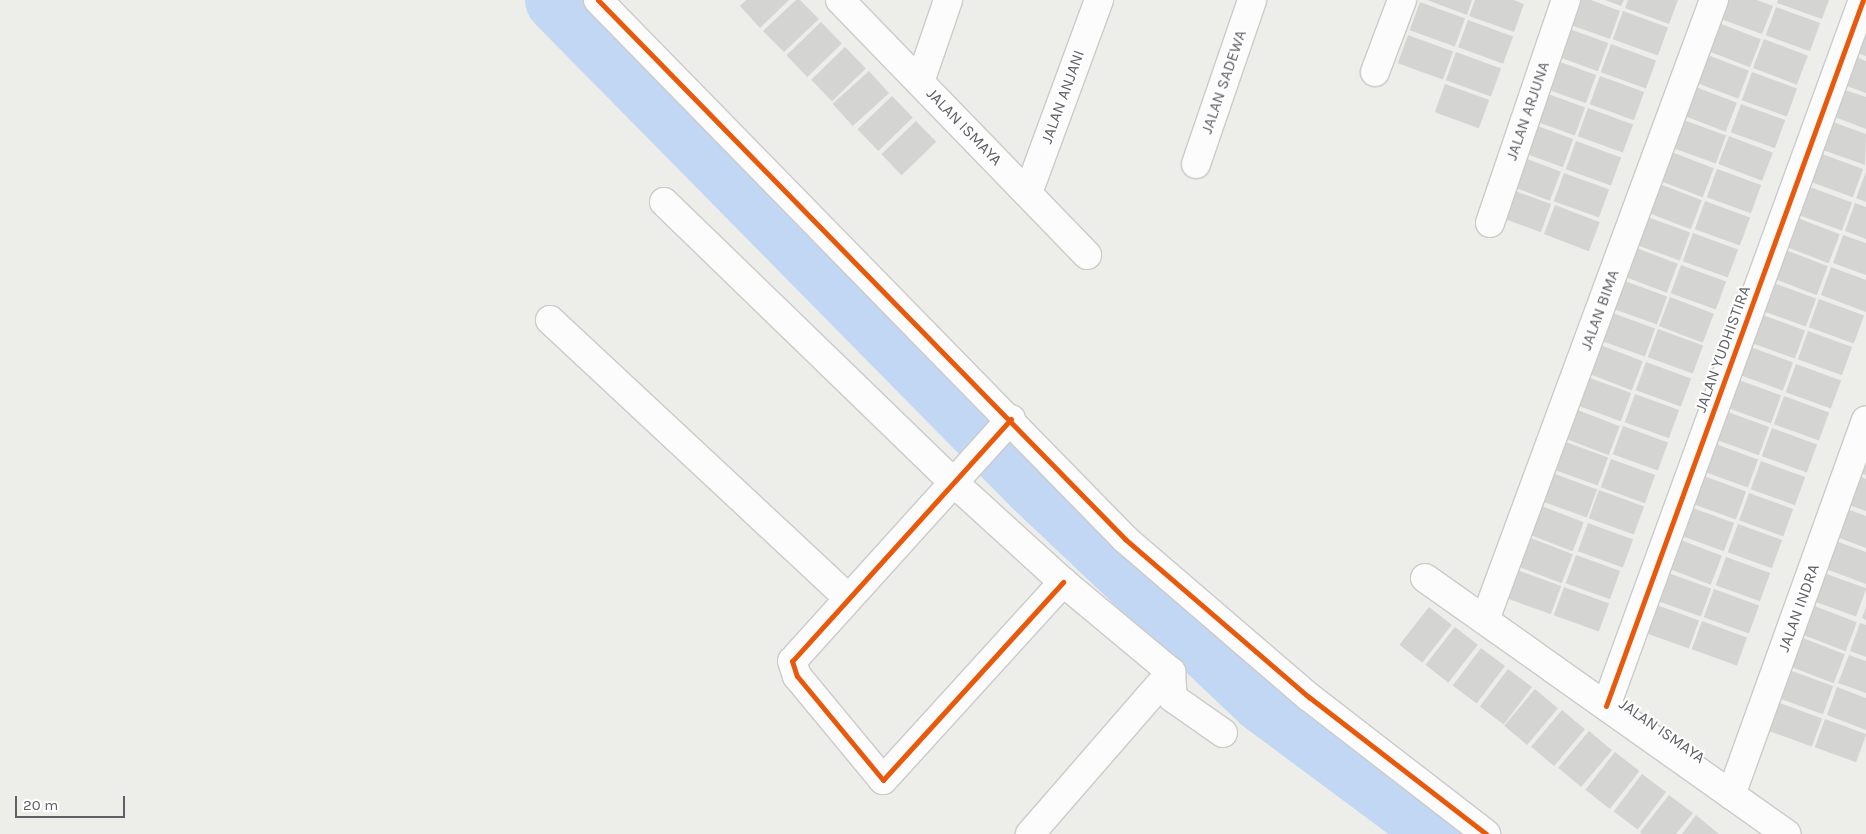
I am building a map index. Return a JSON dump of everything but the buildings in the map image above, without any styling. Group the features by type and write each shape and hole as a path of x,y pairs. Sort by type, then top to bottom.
{"street":[{"path":"598,0 1011,419 1125,539 1317,703 1486,834"},
{"name":"JALAN ISMAYA","path":"840,0 1087,255"},
{"path":"920,82 948,0"},
{"name":"JALAN ANJANI","path":"1028,193 1099,0"},
{"name":"JALAN SADEWA","path":"1196,164 1252,0"},
{"path":"1375,72 1402,0"},
{"name":"JALAN ARJUNA","path":"1490,223 1566,0"},
{"name":"JALAN BIMA","path":"1485,620 1714,0"},
{"name":"JALAN YUDHISTIRA","path":"1606,706 1863,0"},
{"path":"664,202 952,481 1063,582 1171,672 1173,698 1223,733"},
{"path":"550,320 847,597"},
{"path":"1011,419 847,597 792,661 797,676 883,780 1063,582"},
{"name":"JALAN INDRA","path":"1731,795 1866,421"},
{"name":"JALAN ISMAYA","path":"1425,578 1786,834"},
{"path":"1030,834 1171,672"}],"green space":[{"path":"558,0 598,0 1125,539 1486,834 1444,834 1262,699 1035,484"}],"waterway":[{"path":"558,0 1035,484 1262,699 1444,834"}],"cycle path":[{"path":"598,0 1125,539 1309,697 1486,834"},
{"path":"1606,706 1863,0"},
{"path":"1011,419 792,661 797,676 883,780 1063,582"}]}
